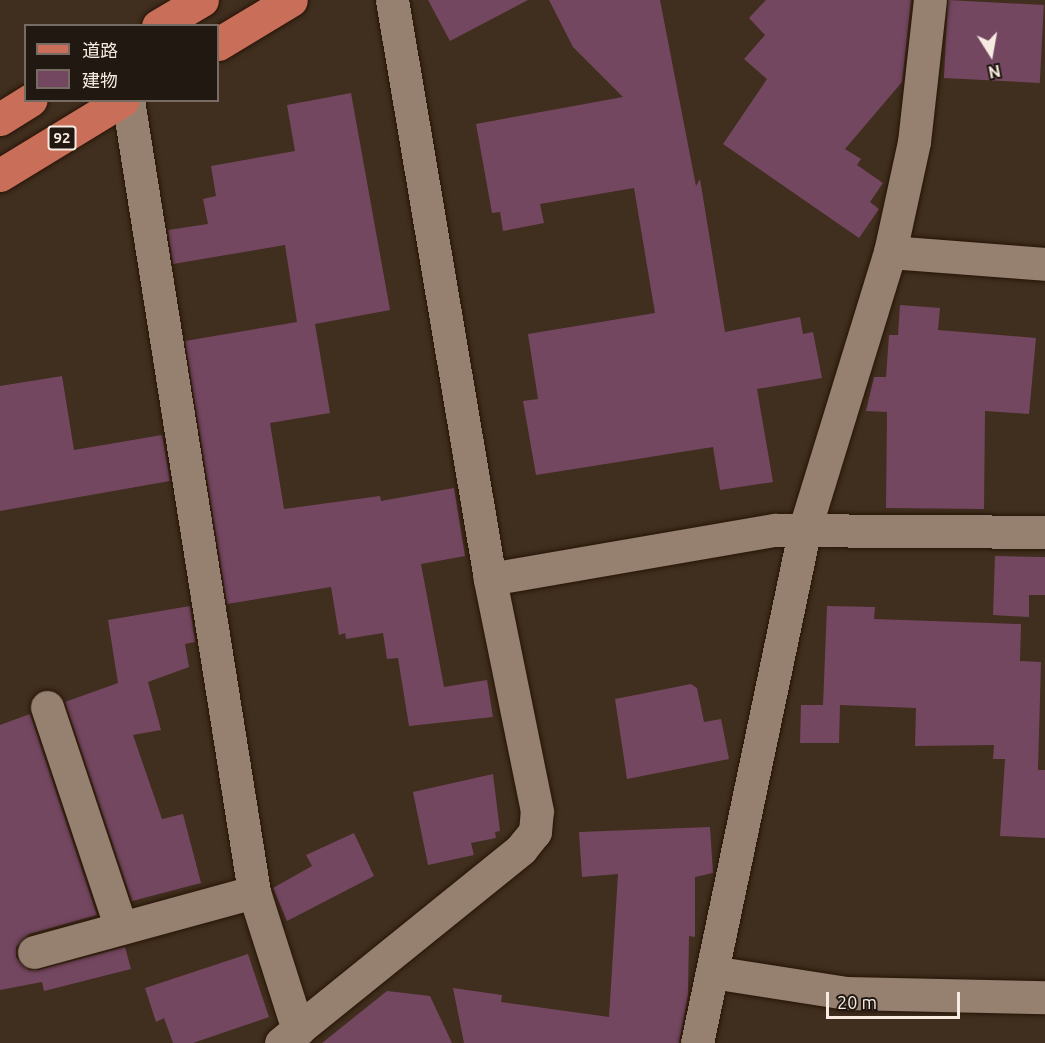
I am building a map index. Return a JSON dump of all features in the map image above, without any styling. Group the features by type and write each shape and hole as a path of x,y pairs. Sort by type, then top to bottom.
{"main road":[{"path":"161,24 202,0"},
{"path":"219,43 291,0"},
{"path":"0,119 28,102"},
{"name":"92","path":"0,175 123,102"}],"street":[{"path":"126,102 254,892 290,1036 521,849 535,832 537,811 490,579 393,0"},
{"path":"697,1043 805,528 890,252 914,142 930,0"},
{"path":"890,252 1045,264"},
{"path":"490,579 805,528 1045,532"},
{"path":"47,707 121,928"},
{"path":"34,952 254,892"},
{"path":"712,972 846,993 1045,997"}],"building":[{"path":"428,0 528,0 450,41"},
{"path":"549,0 660,0 696,186 700,179 725,332 800,317 803,334 813,332 822,378 757,389 773,482 720,490 713,447 536,475 523,401 538,399 528,334 655,313 634,188 540,204 544,223 503,231 500,212 492,213 476,124 623,97 573,47"},
{"path":"766,0 911,0 902,82 845,149 861,159 857,165 883,183 870,202 879,209 859,238 723,144 767,79 744,59 765,35 749,18"},
{"path":"948,0 1044,5 1040,83 944,78"},
{"path":"351,93 390,310 315,324 330,413 270,423 284,509 380,496 381,501 454,488 465,556 421,564 444,687 487,680 493,717 409,726 398,658 387,659 383,633 346,639 345,633 339,635 331,587 227,604 185,341 297,322 285,245 173,264 168,230 208,224 203,199 216,196 211,166 295,151 287,105"},
{"path":"900,305 940,308 938,330 1036,338 1029,414 985,411 984,509 886,508 887,412 866,411 874,377 886,377 889,335 898,335"},
{"path":"62,376 74,450 162,435 170,481 0,511 0,386"},
{"path":"995,556 1045,557 1045,595 1029,595 1029,617 993,615"},
{"path":"190,606 195,642 185,644 189,667 148,682 161,730 133,735 162,819 183,814 201,883 132,901 65,702 118,683 108,620"},
{"path":"827,606 875,607 874,619 1021,624 1020,661 1041,662 1038,770 1045,770 1045,838 1000,836 1005,759 993,759 994,745 915,746 916,708 840,705 839,743 800,743 801,705 823,705"},
{"path":"691,684 697,688 704,722 721,719 729,759 627,779 615,699"},
{"path":"30,714 97,915 29,934 16,947 16,957 29,970 38,970 125,947 131,969 44,991 42,982 0,990 0,725"},
{"path":"493,774 500,831 495,832 496,838 471,843 474,855 428,865 413,792"},
{"path":"710,827 713,873 695,877 695,937 689,936 688,995 679,1043 464,1043 453,988 502,995 501,1002 609,1017 618,874 582,877 579,832"},
{"path":"354,833 374,876 287,921 273,888 312,866 306,855"},
{"path":"248,954 269,1017 193,1043 173,1043 164,1018 156,1022 145,988"},
{"path":"387,991 430,996 452,1043 322,1043"}]}
